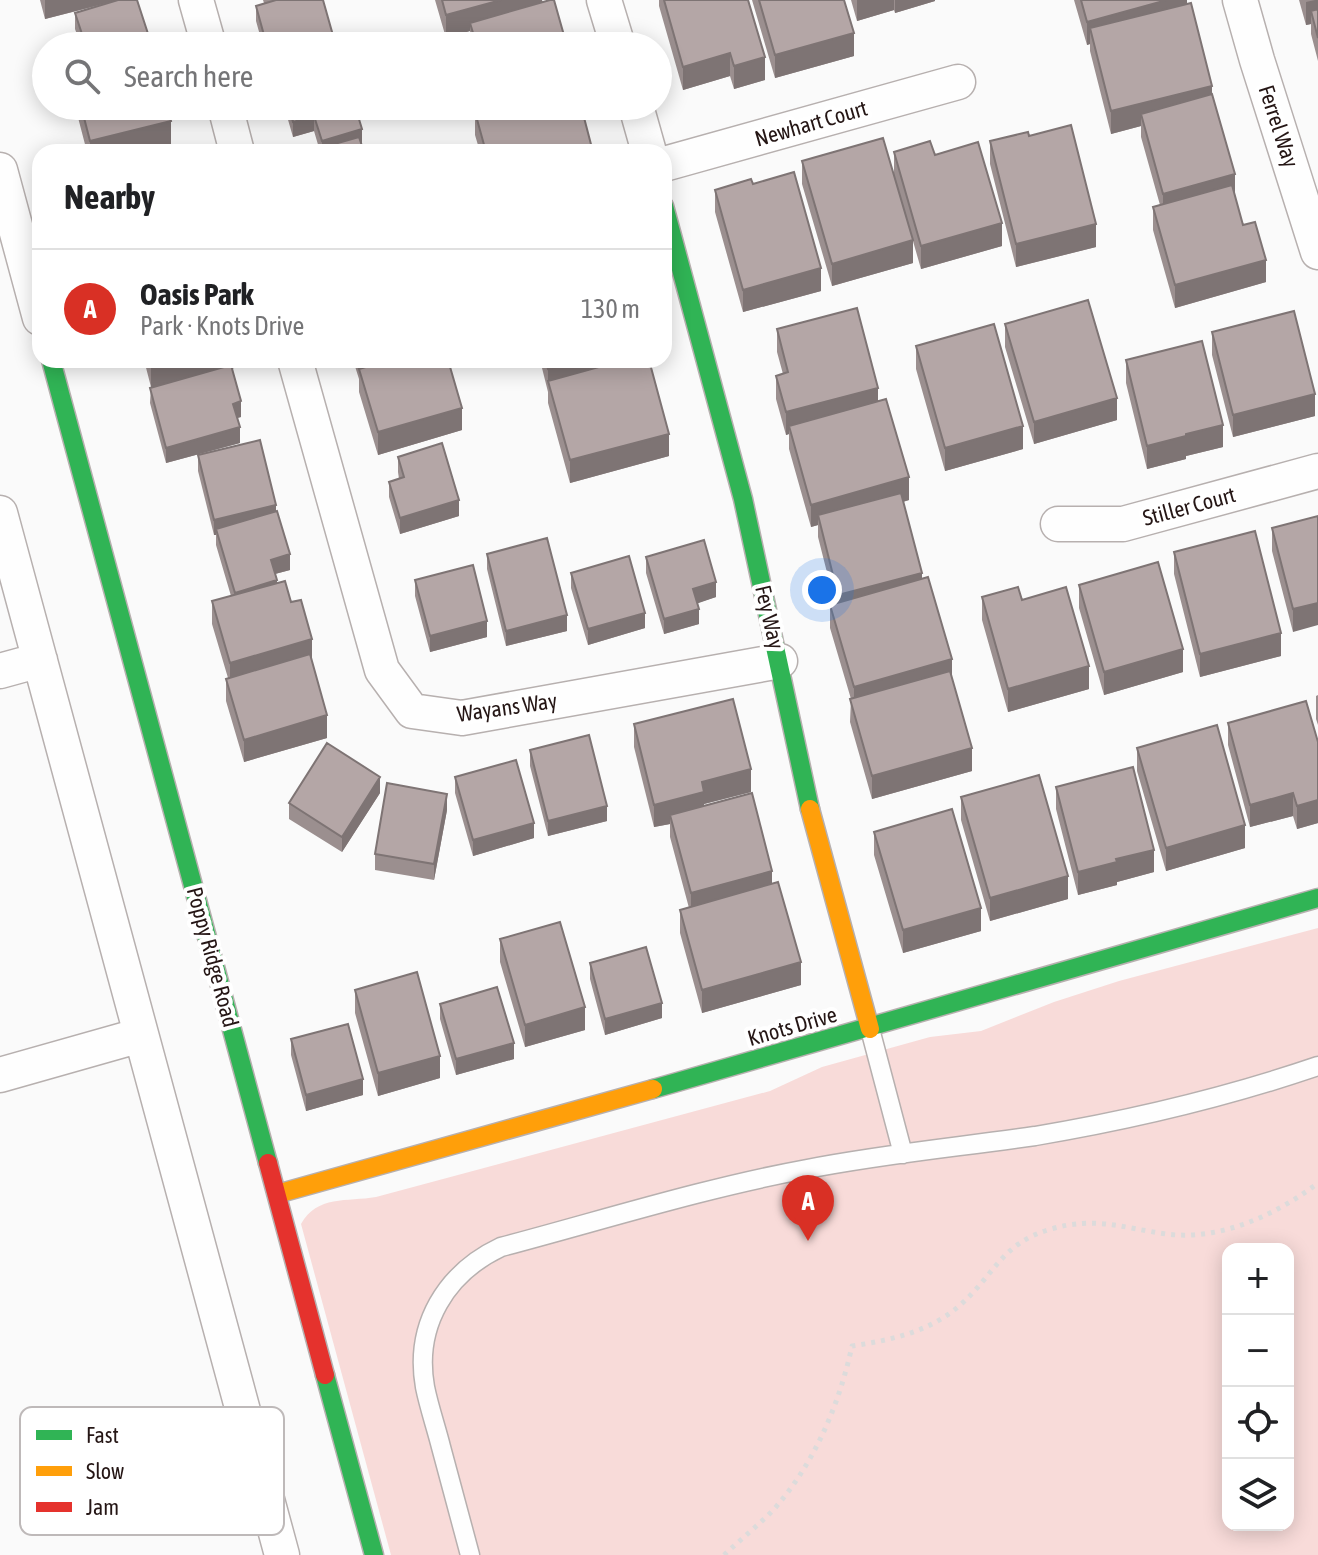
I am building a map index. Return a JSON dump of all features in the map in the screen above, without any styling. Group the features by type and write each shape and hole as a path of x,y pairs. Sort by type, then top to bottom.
{"street":[{"path":"196,0 205,32"},
{"path":"604,0 614,32"},
{"name":"Ferrel Way","path":"1240,0 1257,60 1308,182 1318,252"},
{"name":"Newhart Court","path":"672,162 958,82"},
{"path":"229,120 235,144"},
{"path":"640,120 647,144"},
{"path":"0,170 32,288"},
{"name":"Fey Way","path":"672,236 743,499 817,840 870,1029"},
{"name":"Poppy Ridge Road","path":"53,368 374,1555"},
{"name":"Wayans Way","path":"297,368 382,670 412,711 462,718 780,661"},
{"name":"Stiller Court","path":"1058,524 1123,524 1318,471"},
{"path":"0,513 242,1407"},
{"path":"0,671 40,660"},
{"name":"Knots Drive","path":"277,1194 870,1029 1318,898"},
{"path":"0,1075 141,1035"},
{"path":"277,1535 282,1555"}],"lane":[{"path":"870,1029 903,1154"},
{"path":"470,1555 425,1387 424,1342 438,1301 458,1275 483,1256 501,1247 757,1179 1133,1117 1318,1066"}],"path":[{"path":"724,1555 776,1506 809,1459 838,1401 852,1346 900,1337 939,1321 966,1299 1008,1252 1047,1230 1069,1224 1107,1222 1164,1234 1200,1234 1266,1216 1298,1200 1318,1183"}],"shaded area":[{"path":"1318,928 1318,1555 391,1555 301,1224 315,1208 334,1202 376,1197 770,1091 822,1067 930,1037 981,1031 1119,981"}],"building":[{"path":"118,0 137,0 147,32 81,32 75,13"},
{"path":"276,0 323,0 332,32 263,32 256,6"},
{"path":"442,0 501,0 446,15"},
{"path":"554,0 563,32 473,32 470,23"},
{"path":"664,0 748,0 765,57 734,66 730,53 683,67"},
{"path":"759,0 844,0 854,33 775,55"},
{"path":"1081,0 1167,0 1087,22"},
{"path":"1191,3 1212,86 1111,111 1090,28"},
{"path":"1318,9 1318,38 1311,11"},
{"path":"1212,94 1235,174 1163,194 1141,114"},
{"path":"85,120 171,121 90,141"},
{"path":"315,120 359,120 362,129 322,141"},
{"path":"477,120 585,120 591,144 484,144"},
{"path":"1071,125 1096,224 1016,244 990,141 1028,132 1029,136"},
{"path":"359,137 361,144 334,144"},
{"path":"883,138 913,240 832,264 802,161"},
{"path":"930,141 935,155 978,142 1002,223 921,246 894,152"},
{"path":"794,172 821,268 743,290 715,190 751,179 753,184"},
{"path":"1232,185 1243,225 1255,222 1266,260 1175,285 1153,207"},
{"path":"1088,300 1117,398 1034,422 1005,324"},
{"path":"857,308 878,388 786,412 776,376 788,372 777,329"},
{"path":"1294,311 1315,394 1233,415 1212,332"},
{"path":"994,324 1023,426 945,448 916,346"},
{"path":"1202,341 1223,425 1147,446 1126,360"},
{"path":"220,368 232,368 241,401 233,404 240,427 166,448 150,388"},
{"path":"450,368 462,408 378,432 359,369"},
{"path":"595,368 651,368 669,434 570,460 548,381"},
{"path":"886,399 909,477 811,505 789,426"},
{"path":"260,440 276,505 214,520 198,455"},
{"path":"442,443 459,500 400,518 389,482 404,477 398,457"},
{"path":"901,493 922,573 838,595 818,515"},
{"path":"277,511 290,554 271,560 277,580 235,593 216,529"},
{"path":"1318,516 1318,603 1293,609 1272,528"},
{"path":"1255,531 1281,633 1200,654 1174,552"},
{"path":"547,538 567,615 506,631 487,554"},
{"path":"704,540 716,582 693,589 699,609 664,619 646,557"},
{"path":"629,556 645,613 588,629 571,573"},
{"path":"1158,562 1183,649 1104,672 1079,585"},
{"path":"473,565 487,621 430,636 415,580"},
{"path":"928,577 952,659 854,687 830,605"},
{"path":"285,581 291,602 301,600 312,639 230,663 212,601"},
{"path":"1018,587 1022,600 1066,587 1089,666 1008,689 982,597"},
{"path":"310,654 327,715 244,740 226,679"},
{"path":"950,671 972,748 872,776 850,699"},
{"path":"733,699 751,769 702,782 704,792 654,805 634,724"},
{"path":"1306,701 1318,742 1318,800 1297,806 1293,793 1250,805 1228,723"},
{"path":"1217,725 1245,825 1166,848 1137,748"},
{"path":"589,735 607,806 548,821 530,750"},
{"path":"327,743 380,777 342,837 289,803"},
{"path":"516,760 534,823 473,840 455,777"},
{"path":"1133,767 1154,850 1078,872 1056,787"},
{"path":"1039,775 1068,876 990,898 961,797"},
{"path":"387,783 447,794 434,864 375,854"},
{"path":"752,793 772,871 691,893 670,815"},
{"path":"952,809 981,908 903,930 874,832"},
{"path":"778,882 801,962 702,990 680,910"},
{"path":"560,922 585,1007 525,1025 500,939"},
{"path":"646,947 662,1003 605,1019 590,963"},
{"path":"417,972 440,1056 378,1073 355,990"},
{"path":"497,987 514,1043 456,1059 440,1004"},
{"path":"348,1024 363,1079 306,1095 291,1039"}],"traffic: fast":[{"path":"672,236 743,499 810,809"},
{"path":"53,368 268,1163"},
{"path":"653,1089 1318,898"},
{"path":"325,1375 374,1555"}],"traffic: slow":[{"path":"810,809 870,1029"},
{"path":"277,1194 653,1089"}],"traffic: jam":[{"path":"268,1163 325,1375"}],"place":[{"name":"Oasis Park","path":"808,1241"}]}
